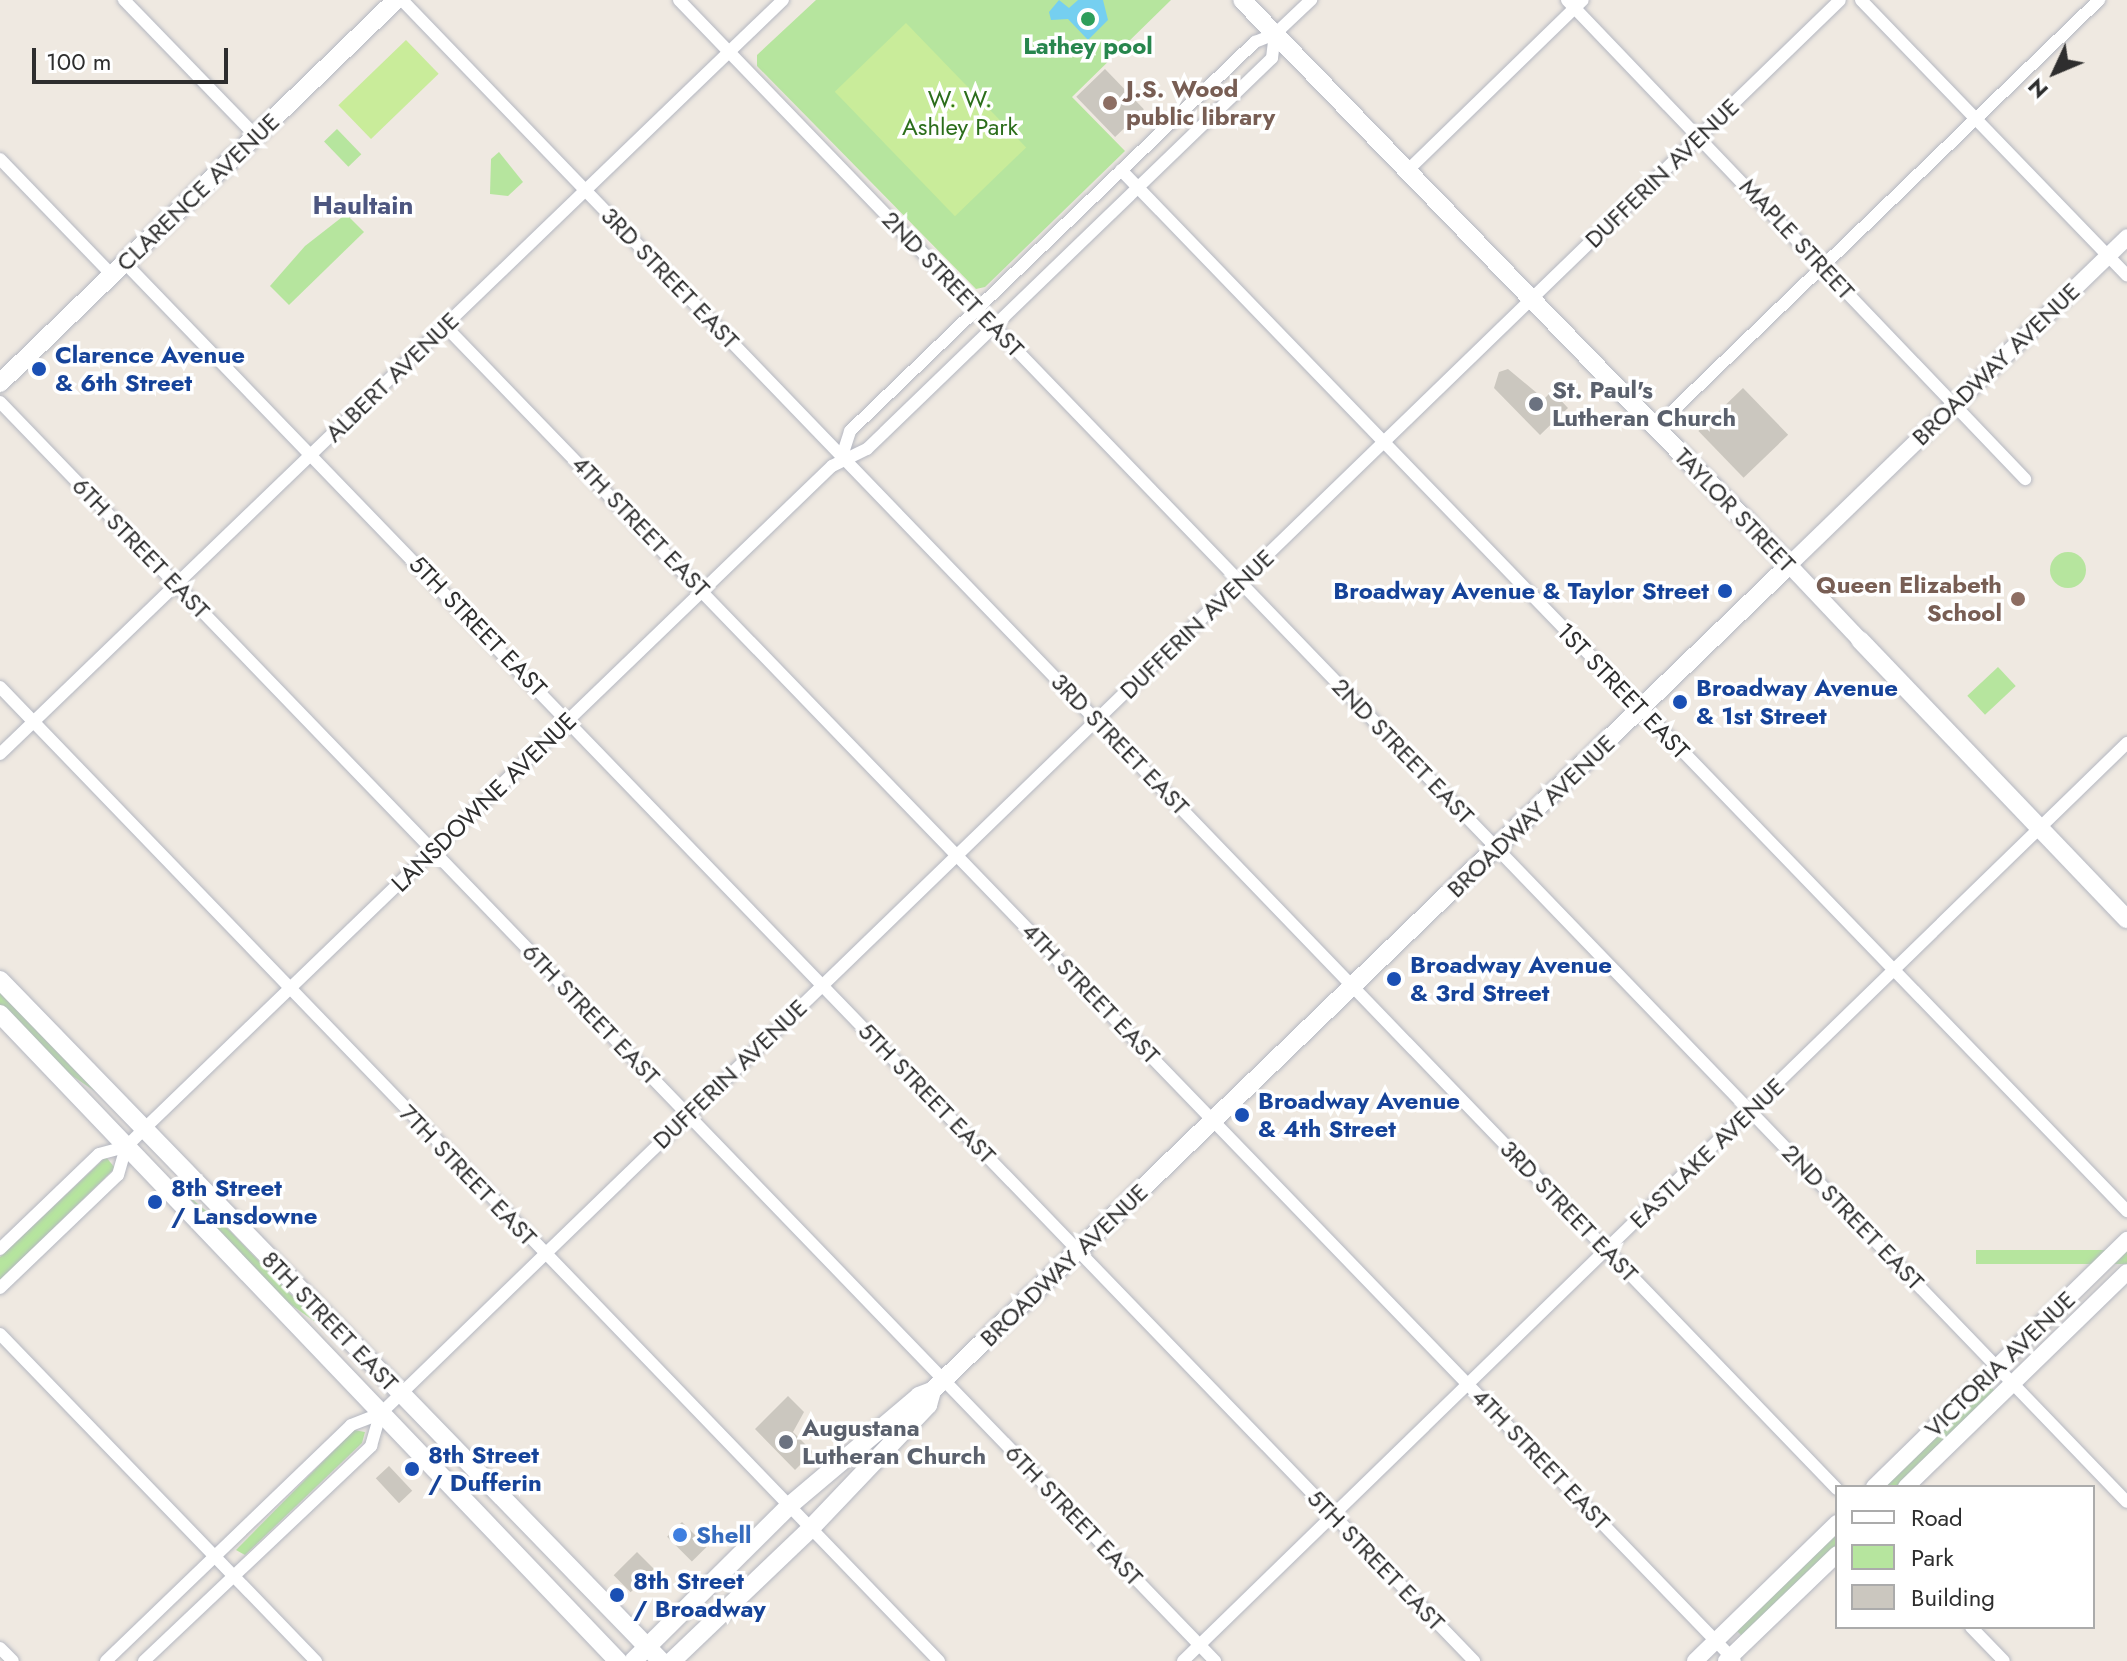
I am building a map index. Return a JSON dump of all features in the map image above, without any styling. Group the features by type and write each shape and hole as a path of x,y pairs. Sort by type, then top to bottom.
{"main road":[{"name":"CLARENCE AVENUE","path":"0,383 399,0"},
{"name":"TAYLOR STREET","path":"1242,0 1789,565"},
{"name":"BROADWAY AVENUE","path":"633,1661 789,1506 938,1386 1789,565"},
{"name":"TAYLOR STREET","path":"1860,640 2127,919"},
{"name":"8TH STREET EAST","path":"0,980 661,1661"},
{"name":"8TH STREET EAST","path":"0,1014 618,1661"},
{"name":"BROADWAY AVENUE","path":"672,1661 811,1528 928,1405 938,1386"}],"street":[{"path":"124,0 256,136"},
{"name":"3RD STREET EAST","path":"399,0 1835,1487"},
{"name":"2ND STREET EAST","path":"679,0 2127,1502"},
{"name":"ALBERT AVENUE","path":"0,754 783,0"},
{"name":"LANSDOWNE AVENUE","path":"842,456 850,431 1255,42 1275,34 1311,0"},
{"name":"DUFFERIN AVENUE","path":"106,1661 351,1425 380,1414 401,1394 1533,301 1840,0"},
{"path":"1861,0 2127,275"},
{"path":"1655,428 2099,0"},
{"path":"1407,171 1575,3"},
{"name":"MAPLE STREET","path":"1575,3 2025,479"},
{"name":"LANSDOWNE AVENUE","path":"0,1288 118,1175 126,1147 145,1128 842,456 867,449 1272,58 1275,34"},
{"name":"5TH STREET EAST","path":"0,159 312,454 1474,1661"},
{"name":"1ST STREET EAST","path":"1121,170 2127,1211"},
{"name":"BROADWAY AVENUE","path":"1789,565 2127,237"},
{"name":"4TH STREET EAST","path":"445,326 1731,1659"},
{"name":"6TH STREET EAST","path":"0,402 688,1115 938,1386 1215,1661"},
{"name":"TAYLOR STREET","path":"1789,565 1860,640"},
{"name":"7TH STREET EAST","path":"0,687 939,1661"},
{"name":"EASTLAKE AVENUE","path":"1183,1661 2127,743"},
{"name":"LANSDOWNE AVENUE","path":"0,1249 99,1154 126,1147"},
{"name":"VICTORIA AVENUE","path":"1876,1485 2127,1240"},
{"name":"VICTORIA AVENUE","path":"1908,1485 2127,1272"},
{"path":"0,1334 316,1661"},
{"name":"DUFFERIN AVENUE","path":"144,1661 371,1446 380,1414"},
{"path":"1695,1661 1835,1525"},
{"path":"1731,1659 1835,1556"},
{"path":"1973,1629 2004,1661"},
{"path":"0,1648 13,1661"}],"green space":[{"name":"W. W. Ashley Park","path":"816,0 1171,0 1072,97 1125,151 985,287 976,289 757,66 757,55"},
{"path":"906,23 1026,147 955,216 835,92"},
{"path":"406,40 439,74 371,139 338,105"},
{"path":"337,129 361,154 348,167 324,142"},
{"path":"499,152 523,182 508,196 490,194 491,159"},
{"path":"346,214 364,232 289,305 270,286 305,246"},
{"path":"2068,552 2081,557 2086,570 2081,583 2068,588 2055,583 2050,570 2055,557"},
{"path":"1998,667 2016,686 1985,715 1967,696"},
{"path":"0,993 96,1092 61,1068 0,1005"},
{"path":"106,1157 115,1168 0,1280 0,1257"},
{"path":"186,1194 230,1231 321,1326 283,1299"},
{"path":"1976,1250 2127,1250 2127,1264 1976,1264"},
{"path":"1990,1385 1995,1392 1900,1485 1885,1485"},
{"path":"354,1430 365,1432 362,1443 245,1555 236,1550"},
{"path":"1835,1533 1835,1548 1742,1636 1737,1631"}],"water":[{"name":"Lathey pool","path":"1059,0 1069,8 1078,0 1103,0 1108,20 1088,40 1068,19 1051,20 1049,12"}],"building":[{"name":"J.S. Wood public library","path":"1105,69 1144,109 1115,137 1076,97"},
{"name":"St. Paul's Lutheran Church","path":"1508,369 1544,399 1552,391 1568,408 1540,435 1494,388 1499,372"},
{"path":"1743,388 1788,435 1744,478 1698,431"},
{"name":"Augustana Lutheran Church","path":"788,1396 804,1412 793,1432 813,1452 795,1470 755,1429"},
{"path":"389,1466 412,1491 399,1503 376,1478"},
{"path":"682,1522 707,1547 692,1562 667,1537"},
{"name":"Shell","path":"637,1552 654,1569 631,1592 614,1575"}],"place":[{"name":"Lathey pool","path":"1088,19"},
{"name":"J.S. Wood public library","path":"1110,103"},
{"name":"Clarence Avenue & 6th Street","path":"39,369"},
{"name":"St. Paul's Lutheran Church","path":"1536,404"},
{"name":"Broadway Avenue & Taylor Street","path":"1725,591"},
{"name":"Queen Elizabeth School","path":"2018,599"},
{"name":"Broadway Avenue & 1st Street","path":"1680,702"},
{"name":"Broadway Avenue & 3rd Street","path":"1394,979"},
{"name":"Broadway Avenue & 4th Street","path":"1242,1115"},
{"name":"8th Street / Lansdowne","path":"155,1202"},
{"name":"Augustana Lutheran Church","path":"786,1442"},
{"name":"8th Street / Dufferin","path":"412,1469"},
{"name":"Shell","path":"680,1535"},
{"name":"8th Street / Broadway","path":"617,1595"}],"district":[{"name":"Haultain","path":"363,206"}]}
